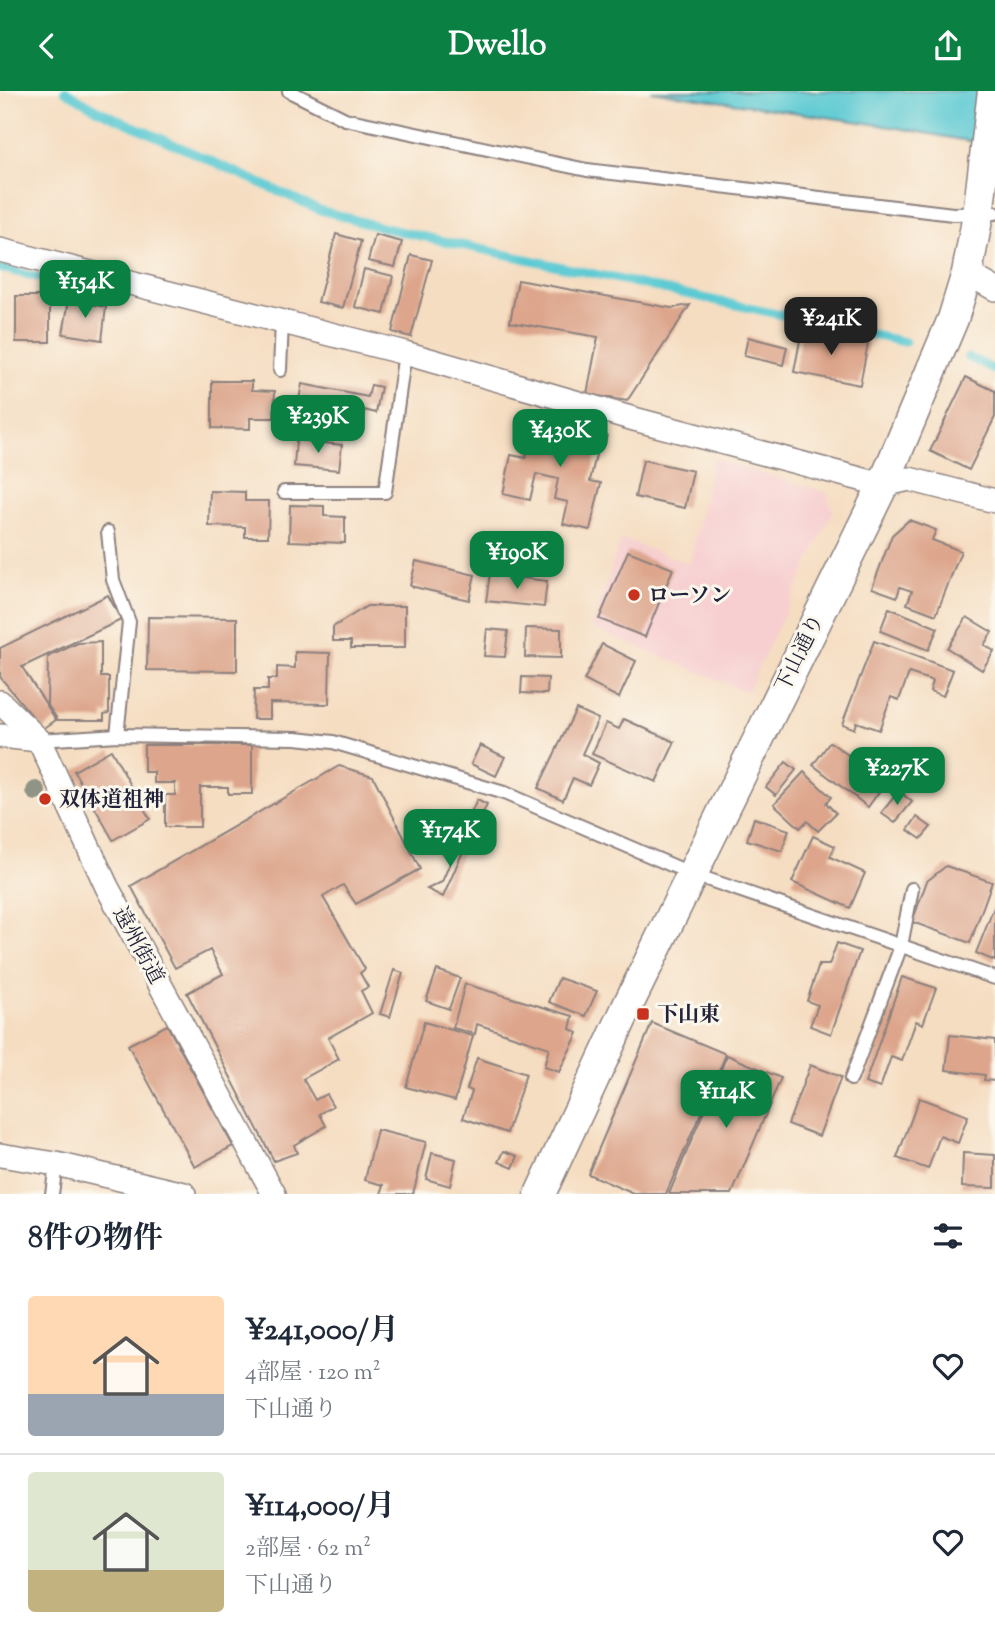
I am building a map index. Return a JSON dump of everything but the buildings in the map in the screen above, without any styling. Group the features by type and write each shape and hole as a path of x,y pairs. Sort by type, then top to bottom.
{"street":[{"name":"下山通り","path":"540,1194 692,874 883,485 953,319 984,209 993,91"},
{"path":"0,250 405,353 634,419 883,485 909,479 995,501"},
{"path":"967,273 995,289"},
{"name":"遠州街道","path":"0,702 39,740 107,887 274,1194"},
{"path":"0,736 39,740"},
{"path":"0,1155 56,1164 184,1194"}],"lane":[{"path":"289,91 345,119 587,170 984,209"},
{"path":"280,370 282,321"},
{"path":"284,492 385,492 405,353"},
{"path":"108,532 113,580 130,622 117,735"},
{"path":"39,740 117,735 296,738 332,742 504,793 692,874 995,978"},
{"path":"851,1079 901,946 912,889"},
{"path":"52,1194 56,1164"}],"shaded area":[{"path":"713,458 826,492 833,511 747,692 592,628 621,539 690,564"}],"water":[{"path":"651,91 995,91 995,146 887,126"}],"waterway":[{"path":"65,91 100,111 320,210 385,228 905,342"},
{"path":"0,268 72,286"},
{"path":"968,357 995,370"}],"place":[{"name":"ローソン","path":"634,595"},
{"name":"双体道祖神","path":"45,799"},
{"name":"下山東","path":"643,1014"}]}
